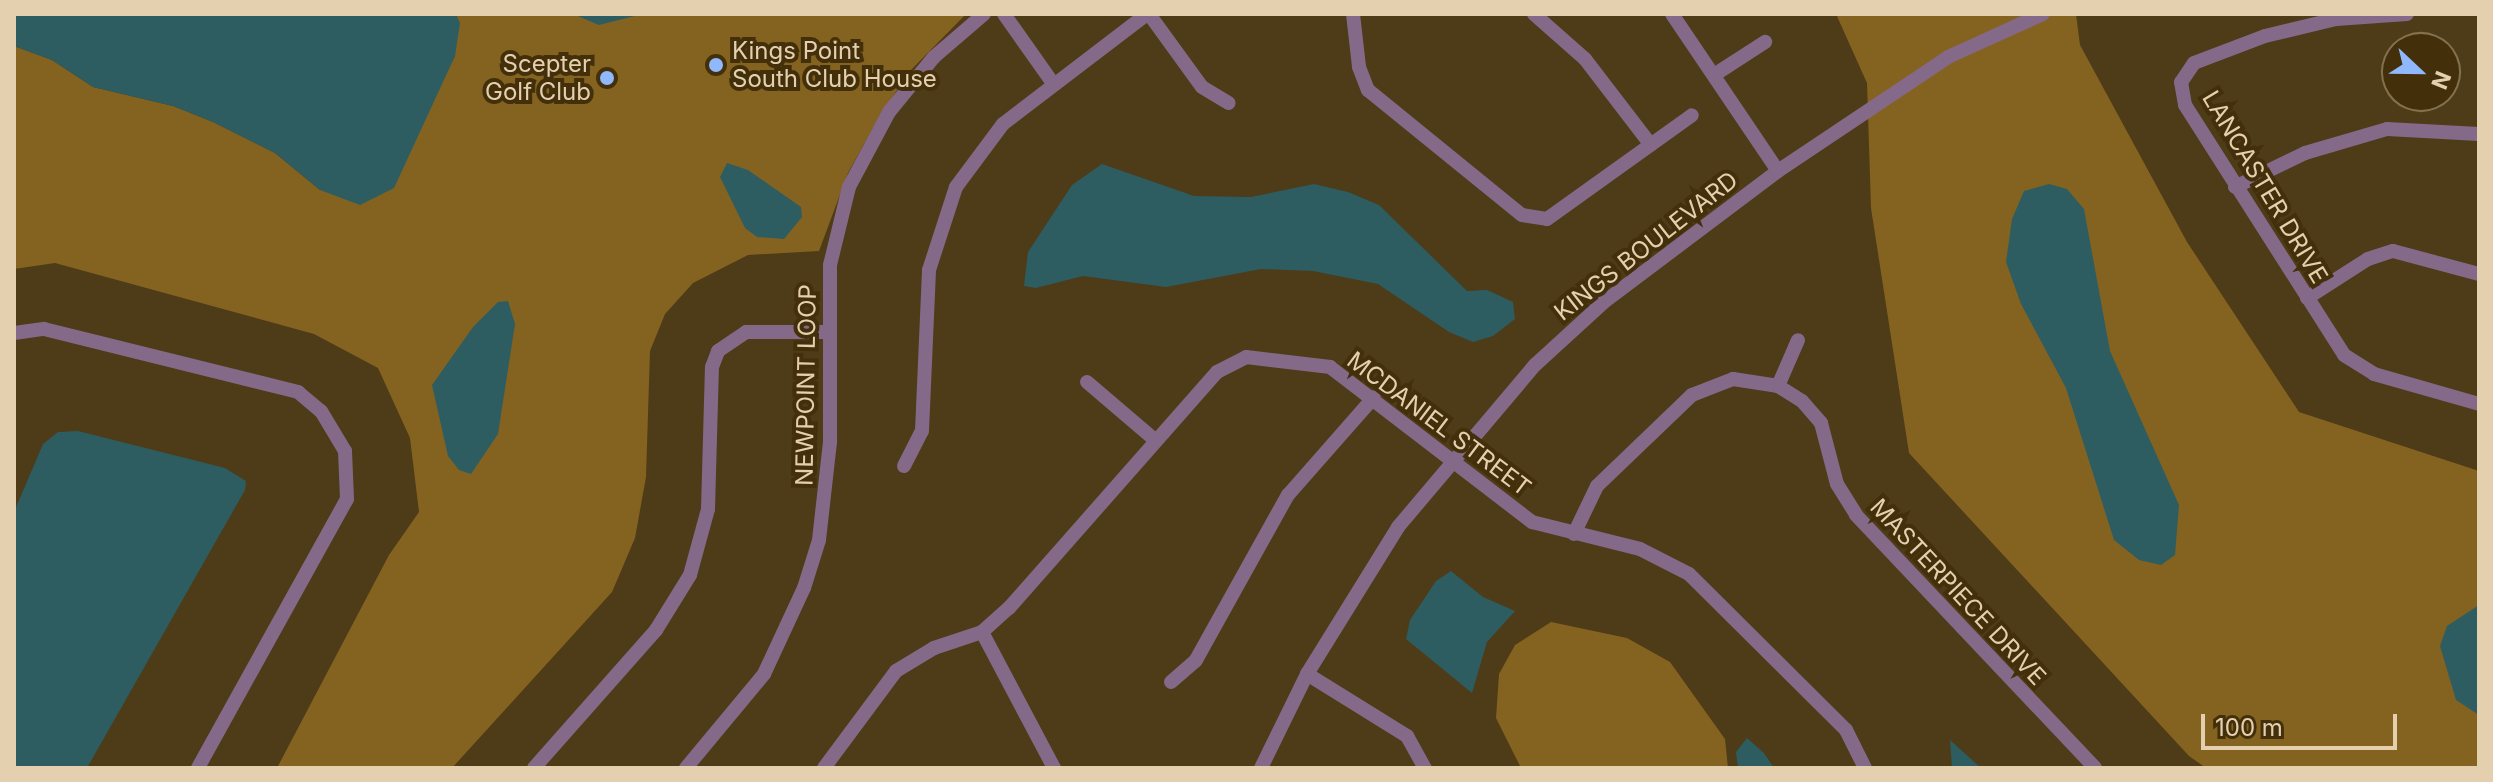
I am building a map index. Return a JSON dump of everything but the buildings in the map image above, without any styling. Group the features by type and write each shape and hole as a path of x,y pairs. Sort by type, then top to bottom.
{"street":[{"name":"NEWPOINT LOOP","path":"686,768 764,674 804,588 828,489 827,332 837,229 870,144 934,57 984,14"},
{"path":"1004,14 1052,82"},
{"path":"904,466 922,431 929,270 940,223 956,187 987,145 1052,82 1148,14 1202,87 1229,103"},
{"path":"1353,14 1359,67 1368,90 1522,215 1547,219 1692,115"},
{"path":"1534,14 1585,59 1651,145"},
{"path":"1672,14 1778,171"},
{"name":"KINGS BOULEVARD","path":"1261,768 1307,674 1398,527 1535,365 1604,302 1778,171 1948,57 2043,14"},
{"name":"LANCASTER DRIVE","path":"2407,14 2336,19 2279,32 2194,63 2181,82 2185,105 2344,355 2374,374 2479,404"},
{"path":"1714,75 1765,42"},
{"path":"2235,187 2305,153 2387,129 2479,134"},
{"path":"2307,298 2368,259 2393,251 2479,274"},
{"path":"14,333 44,329 298,392 321,411 345,451 347,499 198,768"},
{"path":"534,768 656,630 690,575 708,509 712,367 718,351 740,333 827,332"},
{"path":"1778,386 1798,340"},
{"name":"MCDANIEL STREET","path":"824,768 896,671 934,648 982,632 1217,372 1246,357 1330,367 1374,397 1532,522 1640,549 1706,586 1846,730 1865,768"},
{"name":"MASTERPIECE DRIVE","path":"1574,534 1588,498 1606,475 1692,395 1733,379 1778,386 1802,401 1821,423 1837,484 1856,515 2095,768"},
{"path":"1087,382 1155,440"},
{"path":"1171,682 1196,660 1288,495 1374,397"},
{"path":"982,632 1052,767"},
{"path":"1307,674 1407,736 1425,768"}],"shaded area":[{"name":"Scepter Golf Club","path":"456,14 966,14 910,71 880,115 848,173 819,251 748,255 693,283 665,314 650,351 646,477 635,538 612,592 452,768 277,768 389,555 419,512 410,438 378,368 314,334 55,263 14,269 14,46 52,60 93,87 173,106 213,122 275,153 320,190 425,112 455,56"},
{"path":"1836,14 2076,14 2080,45 2187,242 2299,412 2479,471 2479,768 2206,768 2189,756 1909,453 1871,208 1867,83"},
{"path":"1551,622 1627,638 1670,662 1725,739 1728,768 1521,768 1496,718 1499,674 1515,645"}],"water":[{"path":"14,14 456,14 460,23 455,56 394,188 360,205 320,190 275,153 213,122 173,106 93,87 52,60 14,46"},
{"path":"573,14 643,14 599,25"},
{"path":"727,163 748,170 801,207 802,217 784,239 757,237 745,228 720,177"},
{"path":"1102,164 1194,196 1251,197 1314,184 1348,192 1379,205 1467,291 1487,290 1513,302 1515,319 1493,336 1473,342 1449,332 1378,284 1313,271 1261,269 1166,287 1083,276 1036,288 1024,286 1028,252 1072,185"},
{"path":"2049,184 2067,189 2084,209 2110,351 2179,505 2175,555 2161,565 2139,560 2114,540 2066,388 2021,304 2006,262 2012,219 2024,191"},
{"path":"508,301 515,324 498,434 471,474 459,470 448,456 432,385 473,327 498,302"},
{"path":"78,431 225,468 246,481 245,490 87,768 14,768 14,512 43,444 58,432"},
{"path":"1451,571 1483,597 1515,611 1487,642 1472,693 1406,639 1410,620 1436,581"},
{"path":"2479,605 2479,715 2456,700 2440,646 2447,626"},
{"path":"1747,738 1764,753 1774,768 1738,768 1736,752"},
{"path":"1950,740 1981,768 1952,768"}],"place":[{"name":"Kings Point South Club House","path":"716,65"},
{"name":"Scepter Golf Club","path":"607,78"}]}
